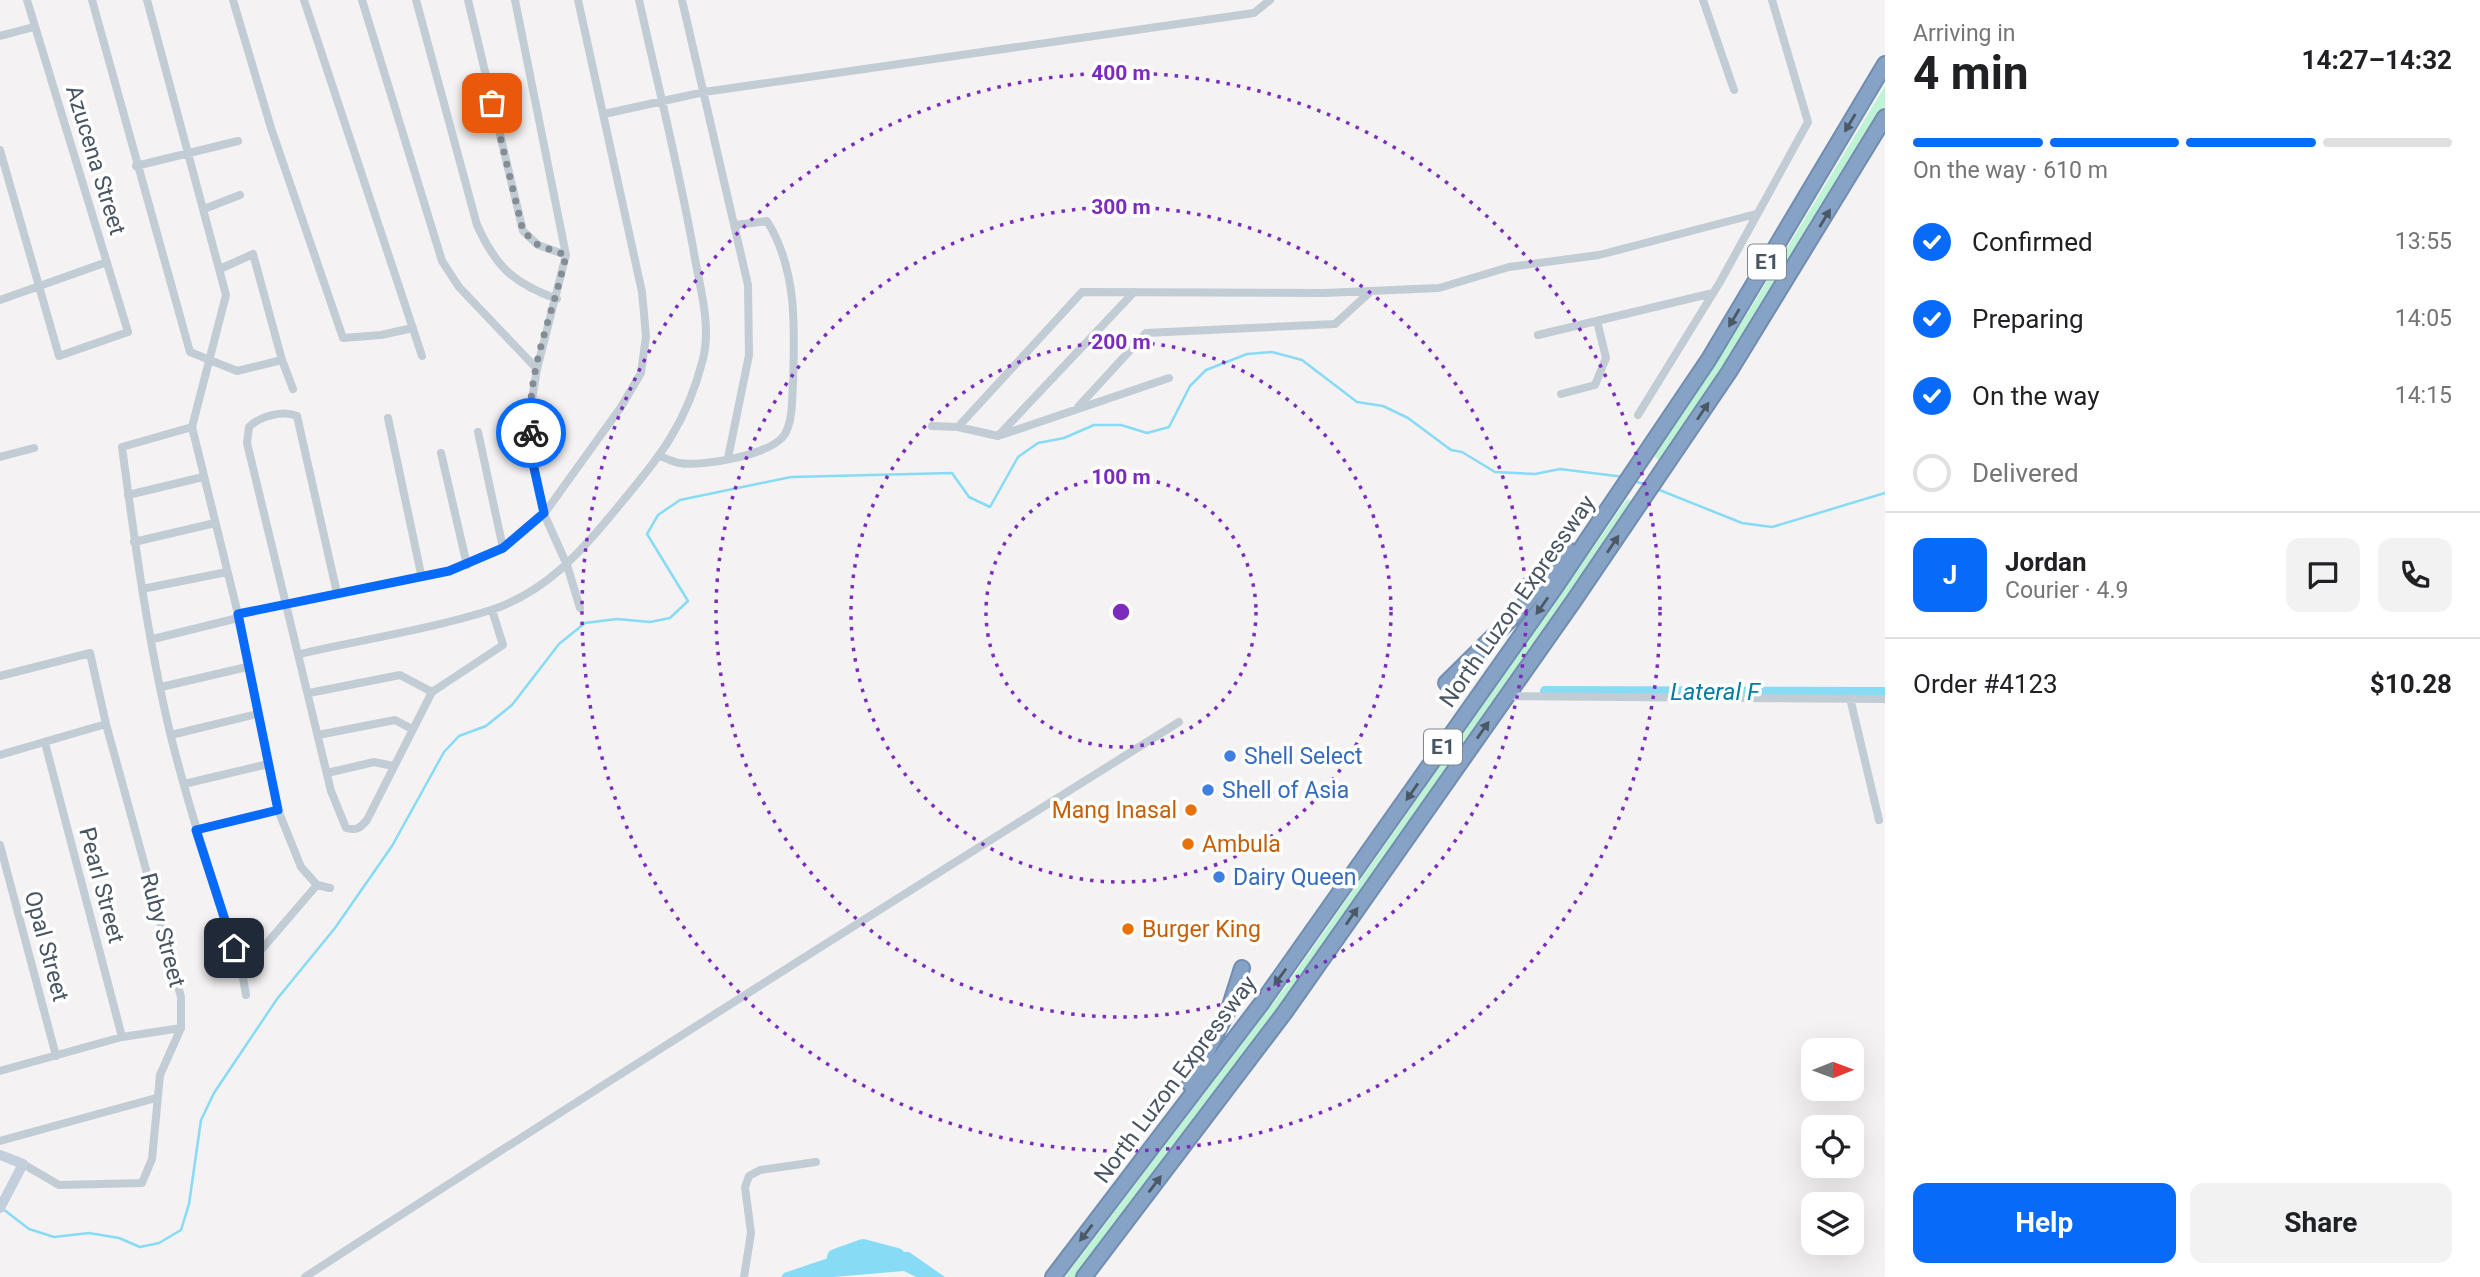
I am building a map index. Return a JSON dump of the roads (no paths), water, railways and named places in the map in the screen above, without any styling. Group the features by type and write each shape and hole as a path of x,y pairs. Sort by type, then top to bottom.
{"highway":[{"name":"North Luzon Expressway","path":"1053,1277 1269,992 1619,493 1709,359 1885,64"},
{"name":"North Luzon Expressway","path":"1084,1277 1285,1012 1644,498 1765,315 1885,117"},
{"path":"1446,682 1518,612 1619,493"},
{"path":"1104,1211 1195,1077 1229,1009 1241,968"}],"street":[{"name":"Azucena Street","path":"27,0 128,332 59,356 38,288"},
{"path":"92,0 136,166 190,352 237,371 282,360"},
{"path":"147,0 188,155 222,268 226,295 192,427 238,616 278,810 301,867 317,885 330,888"},
{"path":"233,0 271,128 343,338 381,335 413,328"},
{"path":"304,0 422,356"},
{"path":"362,0 442,261 460,287 537,369"},
{"path":"416,0 477,225 489,250 508,274 533,290 557,299"},
{"path":"468,0 523,231 538,245 566,255"},
{"path":"515,0 566,255 557,299 537,369 529,417 534,468 544,513 567,565 580,608"},
{"path":"153,639 287,603 467,565 503,548 544,513 621,407 641,373 645,355 642,292 578,0"},
{"path":"300,654 492,610 531,591 579,555 670,443 690,401 704,356 705,332 691,232 639,0"},
{"path":"682,0 748,285 751,328 749,355 732,427 728,458"},
{"path":"604,114 661,99 704,92 1254,13 1270,0"},
{"path":"1703,0 1734,90"},
{"path":"1638,415 1713,293 1808,122 1772,0"},
{"path":"0,36 34,27"},
{"path":"136,166 238,141"},
{"path":"0,150 38,288"},
{"path":"204,209 240,195"},
{"path":"958,427 1082,292 1369,293 1440,288 1509,267 1599,255 1756,214"},
{"path":"659,456 677,463 692,464 765,451 785,435 792,405 795,340 792,289 769,224 763,220 736,225"},
{"path":"222,268 253,254 282,360 293,389"},
{"path":"0,300 107,262"},
{"path":"998,436 1134,292"},
{"path":"1079,407 1146,333 1335,324 1369,293"},
{"path":"1538,335 1713,293"},
{"path":"1561,394 1595,385 1606,358 1597,321"},
{"path":"933,426 958,427 998,436 1169,378"},
{"path":"337,593 297,416 286,413 254,421 249,427 247,443 327,773 346,828 352,830 359,829 367,820 432,692 503,645 492,610"},
{"path":"388,418 421,575"},
{"path":"192,427 122,447 134,542 171,736 196,830 242,972 246,995"},
{"path":"478,432 503,548"},
{"path":"0,457 34,448"},
{"path":"441,453 467,565"},
{"path":"128,495 203,477"},
{"path":"134,542 215,523"},
{"path":"142,589 227,572"},
{"name":"Ruby Street","path":"0,676 90,653 106,724 181,997 181,1028 160,1075 152,1159 142,1183 59,1185 23,1164 0,1155"},
{"path":"160,687 247,667"},
{"path":"309,693 400,675 432,692"},
{"path":"1507,696 1885,699"},
{"path":"1850,698 1879,820"},
{"path":"171,736 257,714"},
{"path":"318,735 395,720 412,729"},
{"path":"305,1277 676,1036 1179,722"},
{"path":"0,755 106,724"},
{"name":"Pearl Street","path":"45,743 122,1037"},
{"path":"327,773 374,762 393,766"},
{"path":"184,784 268,764"},
{"path":"196,830 278,810"},
{"name":"Opal Street","path":"0,845 56,1056"},
{"path":"242,972 317,885"},
{"path":"0,1071 122,1037 181,1028"},
{"path":"0,1141 156,1098"},
{"path":"744,1277 751,1233 745,1187 749,1176 769,1168 816,1162"},
{"path":"0,1206 23,1164"}],"water":[{"path":"852,1250 909,1252 945,1277 916,1277 904,1271 833,1277 781,1277 784,1273"}],"waterway":[{"path":"3,1209 29,1229 54,1237 89,1233 119,1238 140,1247 159,1243 181,1230 189,1204 201,1120 214,1093 277,999 335,928 392,846 444,752 459,736 486,726 512,705 559,644 585,623 617,619 650,622 670,618 688,601 647,534 658,515 680,500 791,477 952,473 969,497 990,507 1018,457 1038,443 1064,438 1094,425 1121,425 1147,433 1169,427 1190,386 1206,370 1247,354 1272,352 1302,360 1357,402 1383,406 1408,418 1451,450 1462,452 1495,472 1535,474 1560,469 1624,477"},
{"path":"1634,481 1647,485"},
{"path":"1657,489 1742,523 1772,527 1885,493"},
{"name":"Lateral F","path":"1545,691 1885,692"},
{"path":"835,1257 863,1247 897,1256"}],"place":[{"name":"Shell Select","path":"1230,756"},
{"name":"Shell of Asia","path":"1208,790"},
{"name":"Mang Inasal","path":"1191,810"},
{"name":"Ambula","path":"1188,844"},
{"name":"Dairy Queen","path":"1219,877"},
{"name":"Burger King","path":"1128,929"}]}
